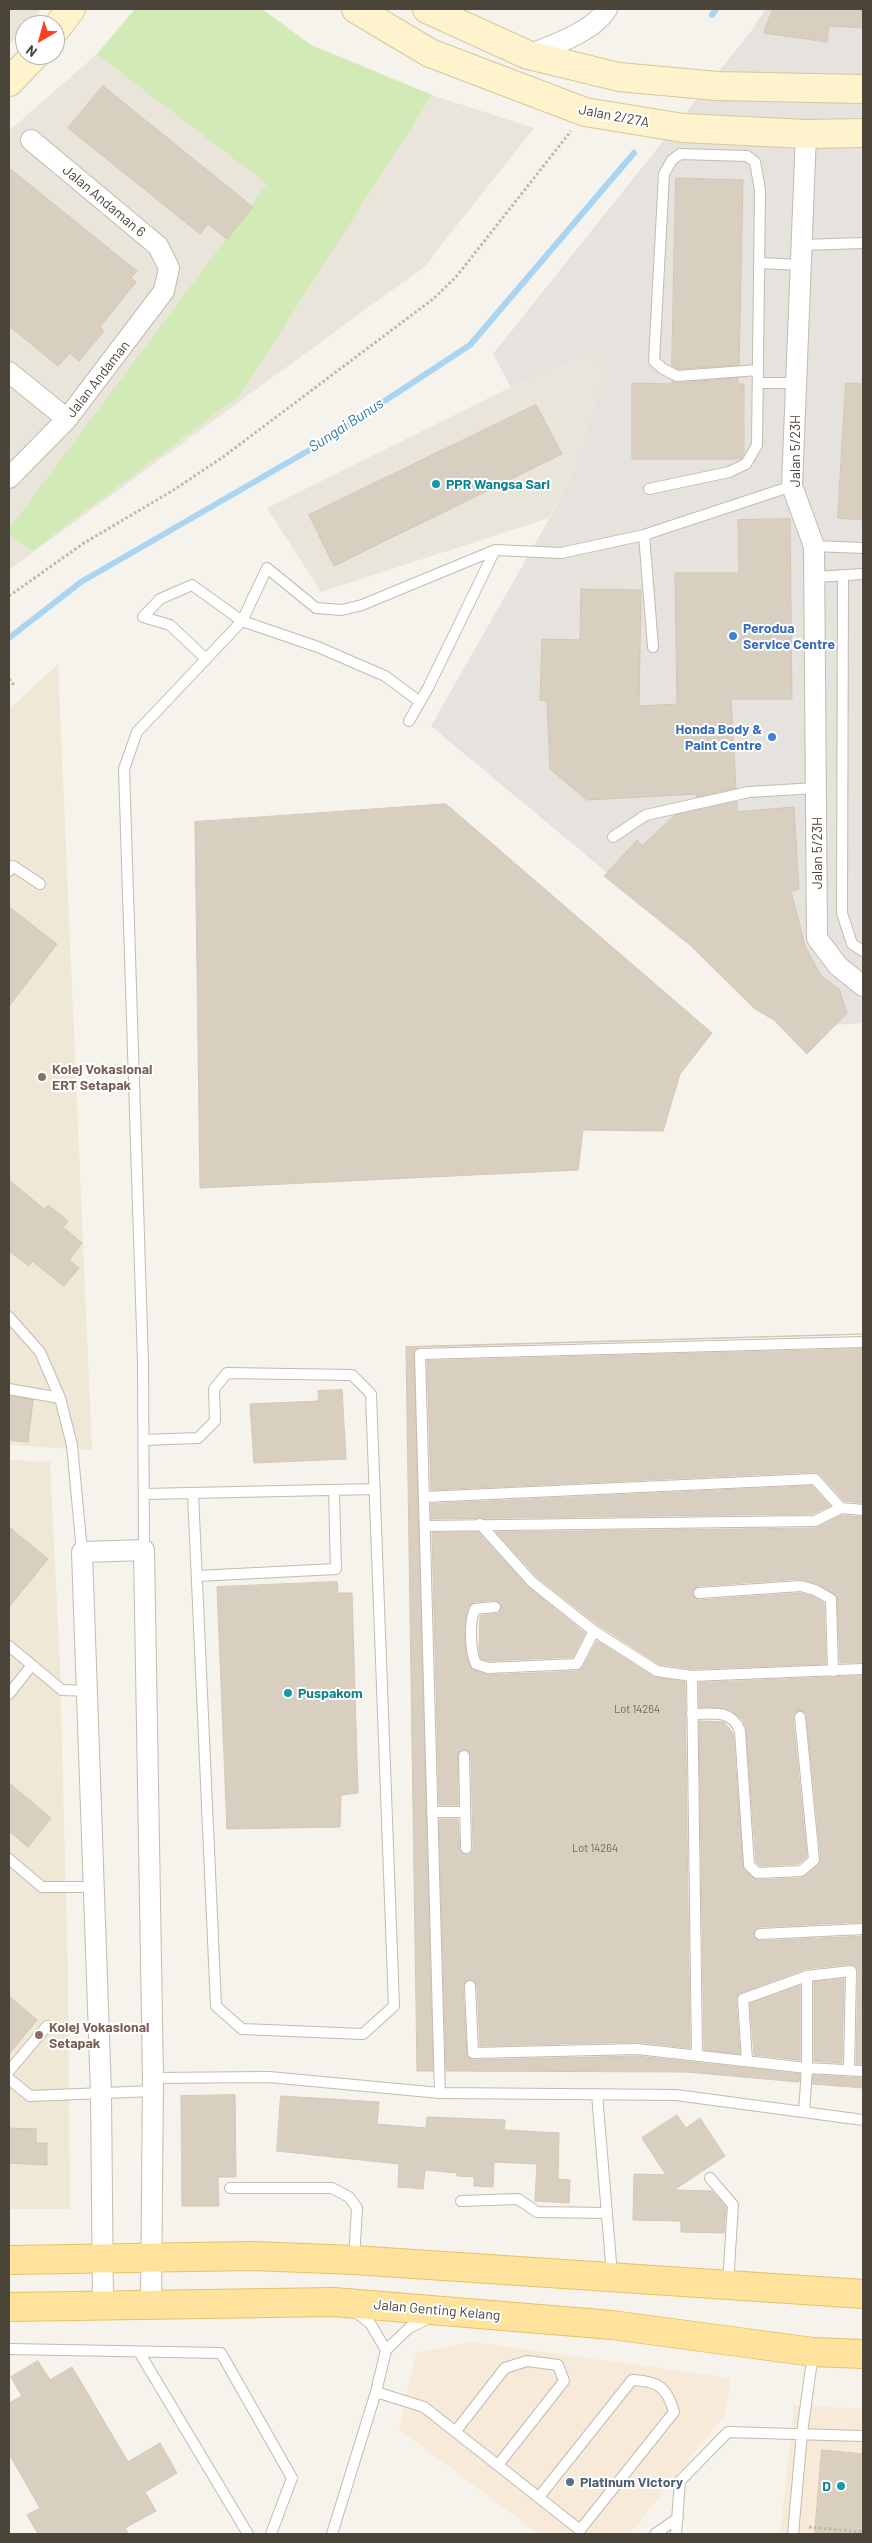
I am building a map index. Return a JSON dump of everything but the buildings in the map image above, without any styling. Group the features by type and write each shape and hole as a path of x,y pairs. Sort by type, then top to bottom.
{"main road":[{"name":"Jalan 2/27A","path":"356,9 430,54 584,112 683,128 806,134 863,133"},
{"path":"427,9 528,55 619,77 717,86 863,89"},
{"path":"9,82 25,65"},
{"path":"9,2260 253,2256 354,2260 728,2283 863,2294"},
{"name":"Jalan Genting Kelang","path":"9,2307 334,2302 612,2325 814,2352 863,2354"}],"street":[{"path":"528,55 568,39 603,16 607,9"},
{"name":"Jalan 5/23H","path":"806,134 792,486 814,546 816,577 817,938 838,966 863,986"},
{"name":"Jalan Andaman 6","path":"31,140 158,246 169,268"},
{"name":"Jalan Andaman","path":"9,478 67,419 164,291 169,268"},
{"path":"9,372 67,419"},
{"path":"103,2305 101,2258 101,2093 82,1552 144,1550 153,2084 151,2305"}],"lane":[{"path":"649,489 729,472 746,464 757,445 758,383 760,190 755,162 747,156 680,154 672,160 664,174 654,361 663,369 677,376 758,370"},
{"path":"802,245 863,243"},
{"path":"759,263 801,265"},
{"path":"758,383 796,383"},
{"path":"144,1550 143,1440 124,770 137,732 242,621 267,568 316,608 342,610 362,605 494,550 561,553 644,535 792,486"},
{"path":"644,535 653,647"},
{"path":"814,546 863,548"},
{"path":"409,721 494,550"},
{"path":"816,577 863,574"},
{"path":"843,575 842,914 852,944 863,950"},
{"path":"206,659 170,625 143,617 160,599 192,585 242,621 318,647 385,676 420,702"},
{"path":"612,837 646,815 749,792 816,788"},
{"path":"9,871 13,866 40,884"},
{"path":"9,1317 40,1352 60,1398 72,1445 82,1552"},
{"path":"440,2093 420,1354 863,1342"},
{"path":"143,1440 198,1438 215,1421 214,1389 227,1373 352,1375 371,1394 394,2006 363,2034 242,2029 216,2006 193,1493"},
{"path":"9,1389 60,1398"},
{"path":"424,1497 815,1479 841,1508"},
{"path":"144,1494 375,1489"},
{"path":"197,1576 336,1569 334,1490"},
{"path":"425,1526 814,1521 841,1508 863,1510"},
{"path":"480,1524 532,1582 594,1631 657,1671 692,1676 863,1669"},
{"path":"700,1593 801,1586 815,1590 831,1599 833,1670"},
{"path":"495,1607 475,1609 472,1616 473,1657 476,1664 488,1668 577,1664 594,1631"},
{"path":"9,1646 62,1690 87,1691"},
{"path":"9,1694 32,1665"},
{"path":"692,1676 697,2056"},
{"path":"692,1714 728,1715 736,1721 740,1731 749,1865 757,1873 801,1871 814,1860 800,1717"},
{"path":"464,1756 466,1848"},
{"path":"432,1812 465,1812"},
{"path":"9,1859 42,1887 93,1887"},
{"path":"760,1934 863,1929"},
{"path":"747,2061 743,1999 807,1976 851,1971 849,2070"},
{"path":"804,2112 807,2068 807,1976"},
{"path":"470,1986 473,2053 637,2049 807,2068 863,2071"},
{"path":"9,2071 47,2026"},
{"path":"9,2078 30,2096 101,2093 153,2084 269,2077 440,2093 676,2094 863,2120"},
{"path":"597,2094 612,2276"},
{"path":"710,2178 733,2204 728,2283"},
{"path":"230,2188 332,2188 349,2197 357,2208 354,2260"},
{"path":"460,2201 518,2198 537,2212 608,2213"},
{"path":"334,2302 370,2323 386,2350"},
{"path":"332,2534 376,2392 386,2350 409,2328 447,2310"},
{"path":"9,2349 221,2354 292,2478 271,2534"},
{"path":"139,2352 248,2534"},
{"path":"793,2530 802,2433 814,2352"},
{"path":"455,2432 505,2368 527,2361 558,2365 564,2381 498,2465"},
{"path":"376,2392 424,2407 580,2530 674,2412 668,2394 651,2381 632,2380 539,2497"},
{"path":"676,2534 680,2481 728,2432 863,2436"},
{"path":"655,2534 678,2518"}],"path":[{"path":"9,596 84,543 172,491 223,457 433,299 456,277 584,112"},
{"path":"9,679 13,684 9,686"},
{"path":"793,2530 863,2532"}],"shaded area":[{"path":"9,9 42,9 36,15 15,15 15,38 9,45"},
{"path":"135,9 262,9 311,45 432,95 534,128 425,266 9,570 9,131 97,54"},
{"path":"765,9 863,9 863,1023 835,1025 814,1045 431,726 561,498 582,448 598,392 597,352 511,387 493,354 752,30"},
{"name":"PPR Wangsa Sari","path":"597,352 598,392 582,448 561,497 549,518 321,592 267,508 511,387"},
{"name":"Kolej Vokasional ERT Setapak","path":"58,664 92,1450 9,1445 9,709"},
{"path":"9,1460 50,1462 60,1668 68,1974 70,2209 9,2209"},
{"name":"Platinum Victory","path":"473,2342 731,2378 725,2414 630,2534 539,2534 399,2429 416,2353"},
{"path":"794,2405 863,2409 863,2534 780,2534"}],"green space":[{"path":"135,9 262,9 311,45 432,95 240,395 32,551 9,535 9,529 267,184 97,54"}],"waterway":[{"name":"Sungai Bunus","path":"712,15 716,9"},
{"name":"Sungai Bunus","path":"9,638 81,582 313,448 470,345 634,153"}],"place":[{"name":"PPR Wangsa Sari","path":"436,484"},
{"name":"Perodua Service Centre","path":"733,636"},
{"name":"Honda Body & Paint Centre","path":"772,737"},
{"name":"Kolej Vokasional ERT Setapak","path":"42,1077"},
{"name":"Puspakom","path":"288,1693"},
{"name":"Kolej Vokasional Setapak","path":"39,2035"},
{"name":"Platinum Victory","path":"570,2482"},
{"name":"D","path":"841,2486"}]}
